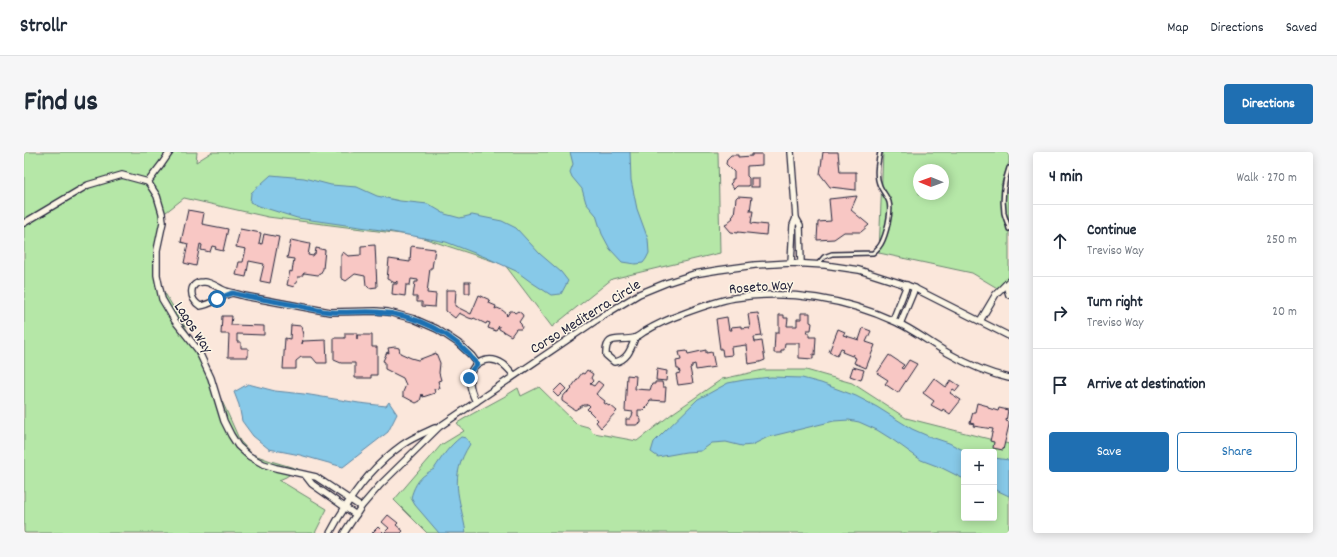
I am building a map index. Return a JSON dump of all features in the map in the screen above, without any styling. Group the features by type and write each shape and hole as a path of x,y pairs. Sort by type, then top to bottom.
{"street":[{"path":"24,223 88,185 122,176 148,182 170,152"},
{"path":"791,152 796,218 800,225 801,264"},
{"name":"Lagos Way","path":"148,182 157,196 162,213 162,222 157,250 157,275 162,299 175,321 198,350 210,378 224,421 238,446 249,456 263,464 316,477 362,507"},
{"path":"791,263 793,225 796,218"},
{"name":"Corso Mediterra Circle","path":"344,533 362,507 392,473 439,427 601,317 639,294 694,274 755,265 791,263 818,264 859,270 915,288 1009,336"},
{"path":"232,293 222,296 210,304 200,306 192,299 193,288 198,282 205,281 232,293 330,312 388,312 414,319 437,329 458,343 469,353 477,364"},
{"path":"1008,283 1009,295"},
{"path":"980,321 996,294 1008,283"},
{"path":"892,320 907,285"},
{"path":"900,324 915,288"},
{"name":"Roseto Way","path":"635,338 627,356 623,360 614,362 606,355 606,347 609,342 635,338 654,326 703,306 734,298 799,295 838,301 873,312 900,324 976,368 1009,378"},
{"path":"476,402 469,378 471,371 477,364 491,359 503,364 514,375"},
{"name":"Corso Mediterra Circle","path":"330,533 350,499 362,483 385,459 402,445 415,437 439,427"},
{"name":"Lagos Way","path":"304,475 312,484 356,515"}],"lane":[{"path":"818,264 824,257 832,254 873,253 882,244 890,212 889,202 879,184 878,164 880,152"},
{"path":"1009,168 1005,180 1003,197 1004,214 1009,228"}],"green space":[{"path":"24,152 197,152 196,162 212,152 718,152 720,253 612,279 552,327 505,265 417,236 268,217 184,198 161,216 157,250 160,285 192,338 240,441 252,454 298,469 279,480 327,509 315,533 24,533"},
{"path":"883,152 1009,152 1009,162 1001,185 1009,194 1009,295 972,273 879,253"},
{"path":"763,370 806,370 852,383 906,418 1009,444 1009,533 427,533 394,500 441,445 464,431 457,423 518,388 521,396 539,387 577,424 588,427 594,433 637,441 673,413 722,379"}],"water":[{"path":"570,152 630,152 631,180 637,209 648,239 649,253 643,263 635,264 622,262 610,249 602,234 596,215 586,203 582,189 572,177 570,172 573,164"},
{"path":"271,175 304,178 331,185 357,187 377,196 400,201 428,204 445,214 460,218 472,215 502,221 516,228 540,254 561,272 568,281 561,294 551,295 516,271 446,242 381,230 297,218 250,202 251,193"},
{"path":"771,377 802,378 821,383 856,396 912,429 961,449 961,478 921,460 877,430 859,422 849,420 834,421 768,437 752,445 742,446 726,442 712,443 701,451 658,457 651,452 654,442 698,399 728,383"},
{"path":"248,384 275,391 359,403 386,406 389,402 397,414 388,432 343,467 300,455 269,449 253,436 242,421 239,405 234,392"},
{"path":"461,437 466,438 470,444 463,456 457,478 459,498 466,533 439,533 415,505 411,498 418,481 434,469 449,448"},
{"path":"997,458 1009,460 1009,496 997,490"}],"building":[{"path":"823,152 838,152 840,172 856,172 856,190 830,187 820,174"},
{"path":"752,154 762,154 762,165 747,166 749,186 737,186 734,189 730,184 732,179 734,179 734,172 726,164 727,159 731,155 738,155 738,157 752,156"},
{"path":"751,178 759,178 759,187 751,187"},
{"path":"738,196 752,197 750,211 753,211 751,223 767,225 766,235 731,232 725,225 733,218 736,198"},
{"path":"857,196 851,210 869,225 861,232 844,232 834,239 817,240 818,222 831,221 829,199"},
{"path":"188,210 204,213 202,224 228,229 223,251 215,249 216,247 212,246 210,252 201,250 202,245 200,244 196,266 184,263 188,244 181,242"},
{"path":"240,229 261,233 259,243 262,244 264,234 279,237 270,283 260,281 264,264 249,261 246,277 236,275 239,262 243,262 246,249 236,247"},
{"path":"291,240 310,244 308,255 313,256 316,248 325,250 323,269 320,274 304,273 301,277 298,277 297,283 295,283 294,287 287,285 290,271 292,272 294,259 287,258"},
{"path":"375,245 377,287 369,288 366,285 365,276 355,274 346,281 341,278 341,255 343,252 348,256 361,255 361,246"},
{"path":"411,246 435,249 432,268 430,268 427,293 436,294 435,307 422,306 422,302 417,302 417,297 413,297 415,282 418,282 418,280 411,279 410,285 406,285 405,296 392,294 393,284 397,284 397,281 395,283 387,279 389,259 410,262"},
{"path":"465,282 470,282 470,293 465,293"},
{"path":"446,290 456,290 455,306 471,314 479,295 490,300 489,303 496,306 495,309 497,308 502,310 507,314 507,316 510,311 515,313 518,311 523,316 519,322 522,327 521,329 516,329 511,336 499,329 499,326 496,331 488,328 490,323 487,322 486,324 459,313 455,318 446,311"},
{"path":"758,313 762,336 754,337 755,342 762,341 765,360 748,364 746,345 731,347 732,355 723,356 722,349 720,349 716,319 727,317 729,330 732,330 731,327 741,326 741,328 750,328 748,314"},
{"path":"801,313 810,313 810,322 812,323 811,330 807,330 806,333 809,333 809,337 816,337 815,355 813,354 813,359 799,358 799,343 785,343 784,350 781,350 781,353 774,353 775,333 779,333 779,315 784,315 784,318 788,318 787,326 797,326 797,319 801,319"},
{"path":"222,316 232,316 231,325 264,326 264,335 237,334 237,342 241,342 241,348 248,348 248,357 228,357 229,334 221,334"},
{"path":"291,325 301,326 303,335 302,344 303,341 326,340 327,363 317,363 312,357 301,357 296,361 296,369 283,369 285,338 290,339"},
{"path":"863,328 871,331 866,342 875,345 866,368 854,363 856,358 853,357 854,354 852,356 842,352 844,349 841,348 837,356 829,352 838,329 845,332 843,335 859,340"},
{"path":"345,333 372,335 372,347 377,347 377,375 371,375 371,378 355,378 355,363 341,363 334,360 334,338 345,338"},
{"path":"388,348 399,348 400,353 418,360 436,353 440,363 439,373 441,380 438,381 440,388 434,389 435,393 423,397 422,394 420,401 416,403 403,396 406,385 403,378 385,369 385,362 383,361 387,352 389,353"},
{"path":"706,350 706,353 712,352 715,367 696,370 695,364 692,365 690,368 693,383 678,385 676,374 680,373 679,369 677,369 676,361 681,360 679,352 687,351 688,354"},
{"path":"889,355 904,365 901,368 903,369 909,360 917,364 898,393 885,384 888,380 877,373"},
{"path":"853,367 864,370 861,380 850,376"},
{"path":"657,369 667,371 666,381 656,380"},
{"path":"587,370 593,374 591,378 593,381 590,384 594,386 598,381 603,385 596,394 605,401 604,403 609,406 610,405 617,411 601,428 596,422 598,420 587,409 590,406 588,404 575,410 562,401 562,398 572,389 571,388 582,373 584,374"},
{"path":"627,375 636,376 635,389 650,390 652,384 655,384 655,382 662,382 663,387 666,387 665,401 650,400 648,406 644,410 638,410 638,416 641,423 636,425 626,425 626,419 630,419 633,412 625,411"},
{"path":"934,378 946,387 951,380 960,386 956,391 953,389 950,393 961,400 950,414 943,409 942,411 931,405 934,401 923,393"},
{"path":"561,384 566,389 558,397 553,392"},
{"path":"977,403 998,411 999,408 1008,410 1006,421 1009,422 1009,425 1003,450 993,448 994,442 990,441 993,429 973,426 974,424 970,423"},
{"path":"388,515 398,523 396,525 403,531 401,533 384,533 389,528 382,522"},
{"path":"378,527 384,533 372,533"}],"route":[{"path":"217,299 232,293 330,312 376,311 388,312 414,319 425,323 448,336 472,356 477,364 471,371 469,378"}]}
